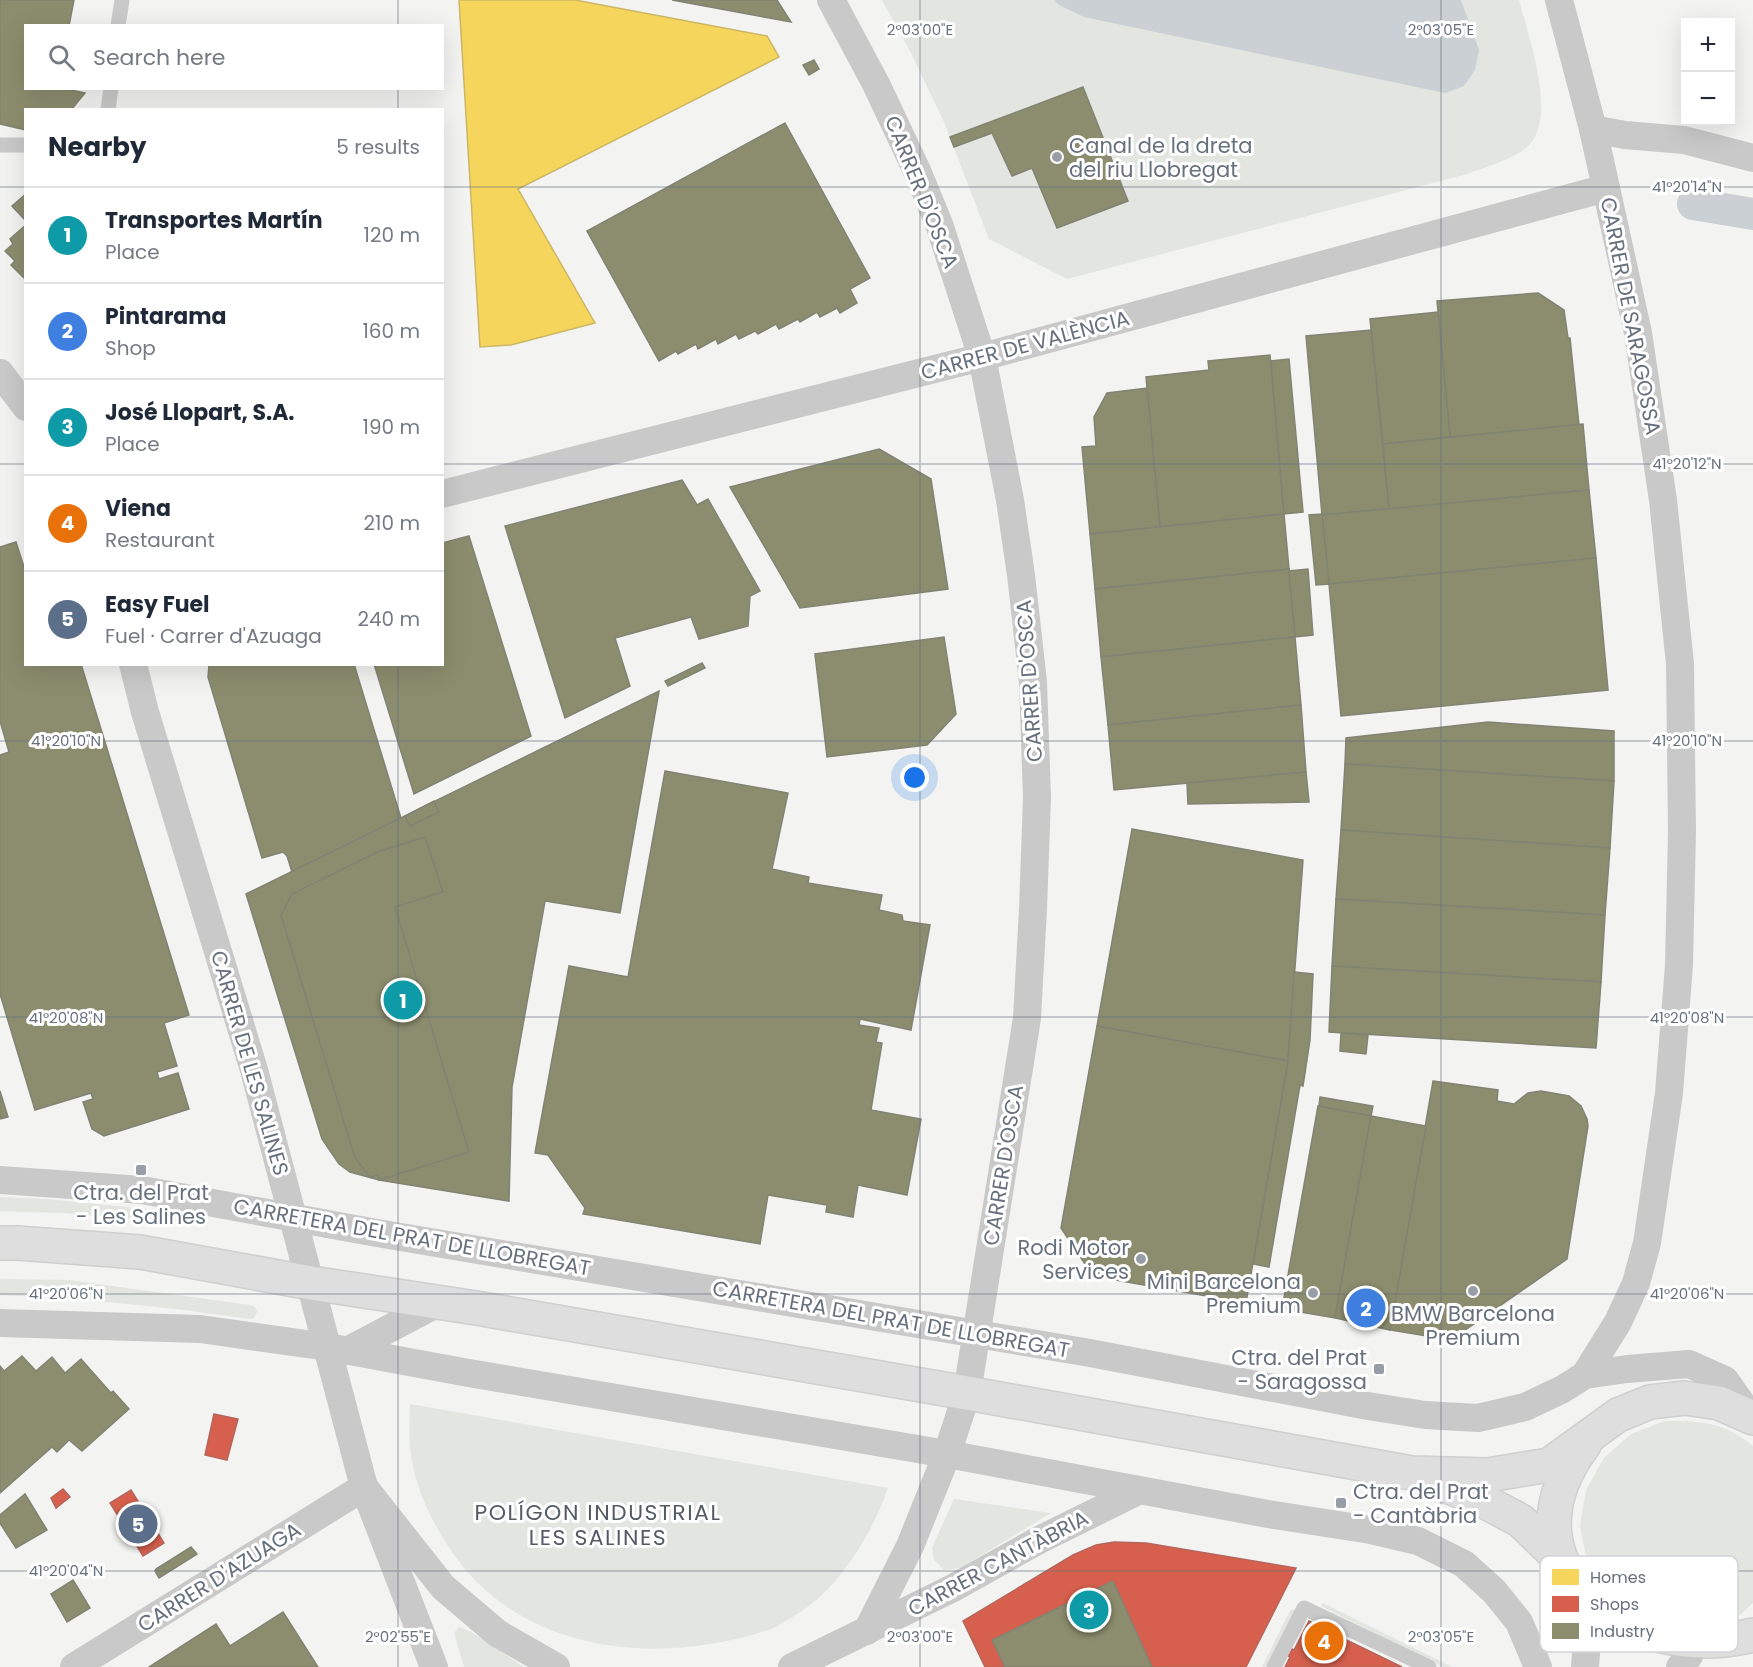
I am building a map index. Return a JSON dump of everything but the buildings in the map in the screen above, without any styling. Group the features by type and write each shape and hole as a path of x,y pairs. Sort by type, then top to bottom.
{"street":[{"name":"CARRER D'OSCA","path":"831,0 876,84 922,183 939,224 982,357 1010,500 1021,575 1033,682 1037,797 1027,1018 967,1393 947,1454 910,1546 867,1631"},
{"name":"CARRER DE SARAGOSSA","path":"1559,0 1593,129 1638,333 1664,500 1680,664 1682,831 1680,942 1670,1093 1647,1243 1636,1283 1618,1322 1585,1375"},
{"path":"1593,129 1625,135 1684,140 1753,158"},
{"name":"CARRER DE VALÈNCIA","path":"444,493 982,357 1606,188"},
{"name":"CARRER DE LES SALINES","path":"134,666 145,712 254,1070 311,1283 338,1349 364,1486 434,1667"},
{"name":"CARRETERA DEL PRAT DE LLOBREGAT","path":"0,1180 142,1190 377,1233 1109,1356 1368,1406 1455,1418 1478,1418 1525,1407 1563,1389 1585,1375 1689,1364 1725,1380 1752,1418"},
{"path":"0,1243 140,1252 311,1283 967,1393 1412,1473 1488,1474 1549,1465 1618,1415 1650,1402 1685,1398 1719,1403 1752,1418"},
{"path":"338,1349 438,1303"},
{"path":"0,1323 200,1329 338,1349 1371,1530 1418,1541 1464,1564 1494,1591 1519,1622 1538,1667"},
{"path":"1557,1556 1553,1524 1558,1492 1571,1463 1590,1437"},
{"path":"1412,1473 1482,1500 1521,1521 1557,1556"},
{"path":"364,1486 443,1587 497,1633 526,1652 556,1667"},
{"name":"CARRER D'AZUAGA","path":"74,1667 364,1486"},
{"name":"CARRER CANTÀBRIA","path":"792,1667 953,1588 1039,1540 1138,1491"},
{"path":"1738,1643 1753,1635"},
{"path":"1585,1667 1586,1652"},
{"path":"1654,1652 1684,1661 1713,1652"}],"lane":[{"path":"118,24 122,0"},
{"path":"108,108 111,90"},
{"path":"0,145 24,145"},
{"path":"1274,1667 1304,1608 1429,1667"}],"shaded area":[{"path":"882,0 1519,0 1538,76 1541,118 1536,134 1521,152 1467,174 1067,279 989,239 944,122 911,53"},
{"path":"1054,0 1461,0 1479,50 1475,70 1464,86 1445,93 1084,17 1059,5"},
{"path":"0,1197 46,1199 168,1211 179,1214 182,1218 178,1223 173,1223 64,1213 0,1211"},
{"path":"0,1279 69,1280 250,1305 255,1307 257,1312 254,1318 250,1319 63,1298 0,1295"},
{"path":"410,1404 888,1488 864,1541 839,1577 817,1599 774,1628 731,1640 686,1647 641,1648 597,1643 554,1631 515,1612 480,1585 450,1549 429,1512 414,1472 410,1445"},
{"path":"1665,1421 1702,1423 1712,1424 1732,1432 1753,1446 1753,1603 1740,1615 1738,1616 1738,1556 1586,1556 1580,1526 1586,1490 1604,1458 1631,1434"},
{"path":"954,1499 1051,1513 960,1568 944,1570 934,1560 932,1548"},
{"path":"1323,1603 1452,1667 1443,1667 1321,1606"},
{"path":"1291,1609 1295,1611 1266,1667 1262,1667"},
{"path":"459,1627 471,1632 524,1667 464,1667 454,1633"}],"waterway":[{"path":"1693,204 1753,214"}],"place":[{"name":"Canal de la dreta del riu Llobregat","path":"1057,157"},
{"name":"Transportes Martín","path":"403,1000"},
{"name":"Ctra. del Prat - Les Salines","path":"141,1170"},
{"name":"Rodi Motor Services","path":"1141,1259"},
{"name":"BMW Barcelona Premium","path":"1473,1291"},
{"name":"Mini Barcelona Premium","path":"1313,1293"},
{"name":"Pintarama","path":"1366,1308"},
{"name":"Ctra. del Prat - Saragossa","path":"1379,1369"},
{"name":"Ctra. del Prat - Cantàbria","path":"1341,1503"},
{"name":"Easy Fuel","path":"138,1524"},
{"name":"José Llopart, S.A.","path":"1089,1610"},
{"name":"Viena","path":"1324,1641"}],"district":[{"name":"POLÍGON INDUSTRIAL LES SALINES","path":"598,1524"}]}
